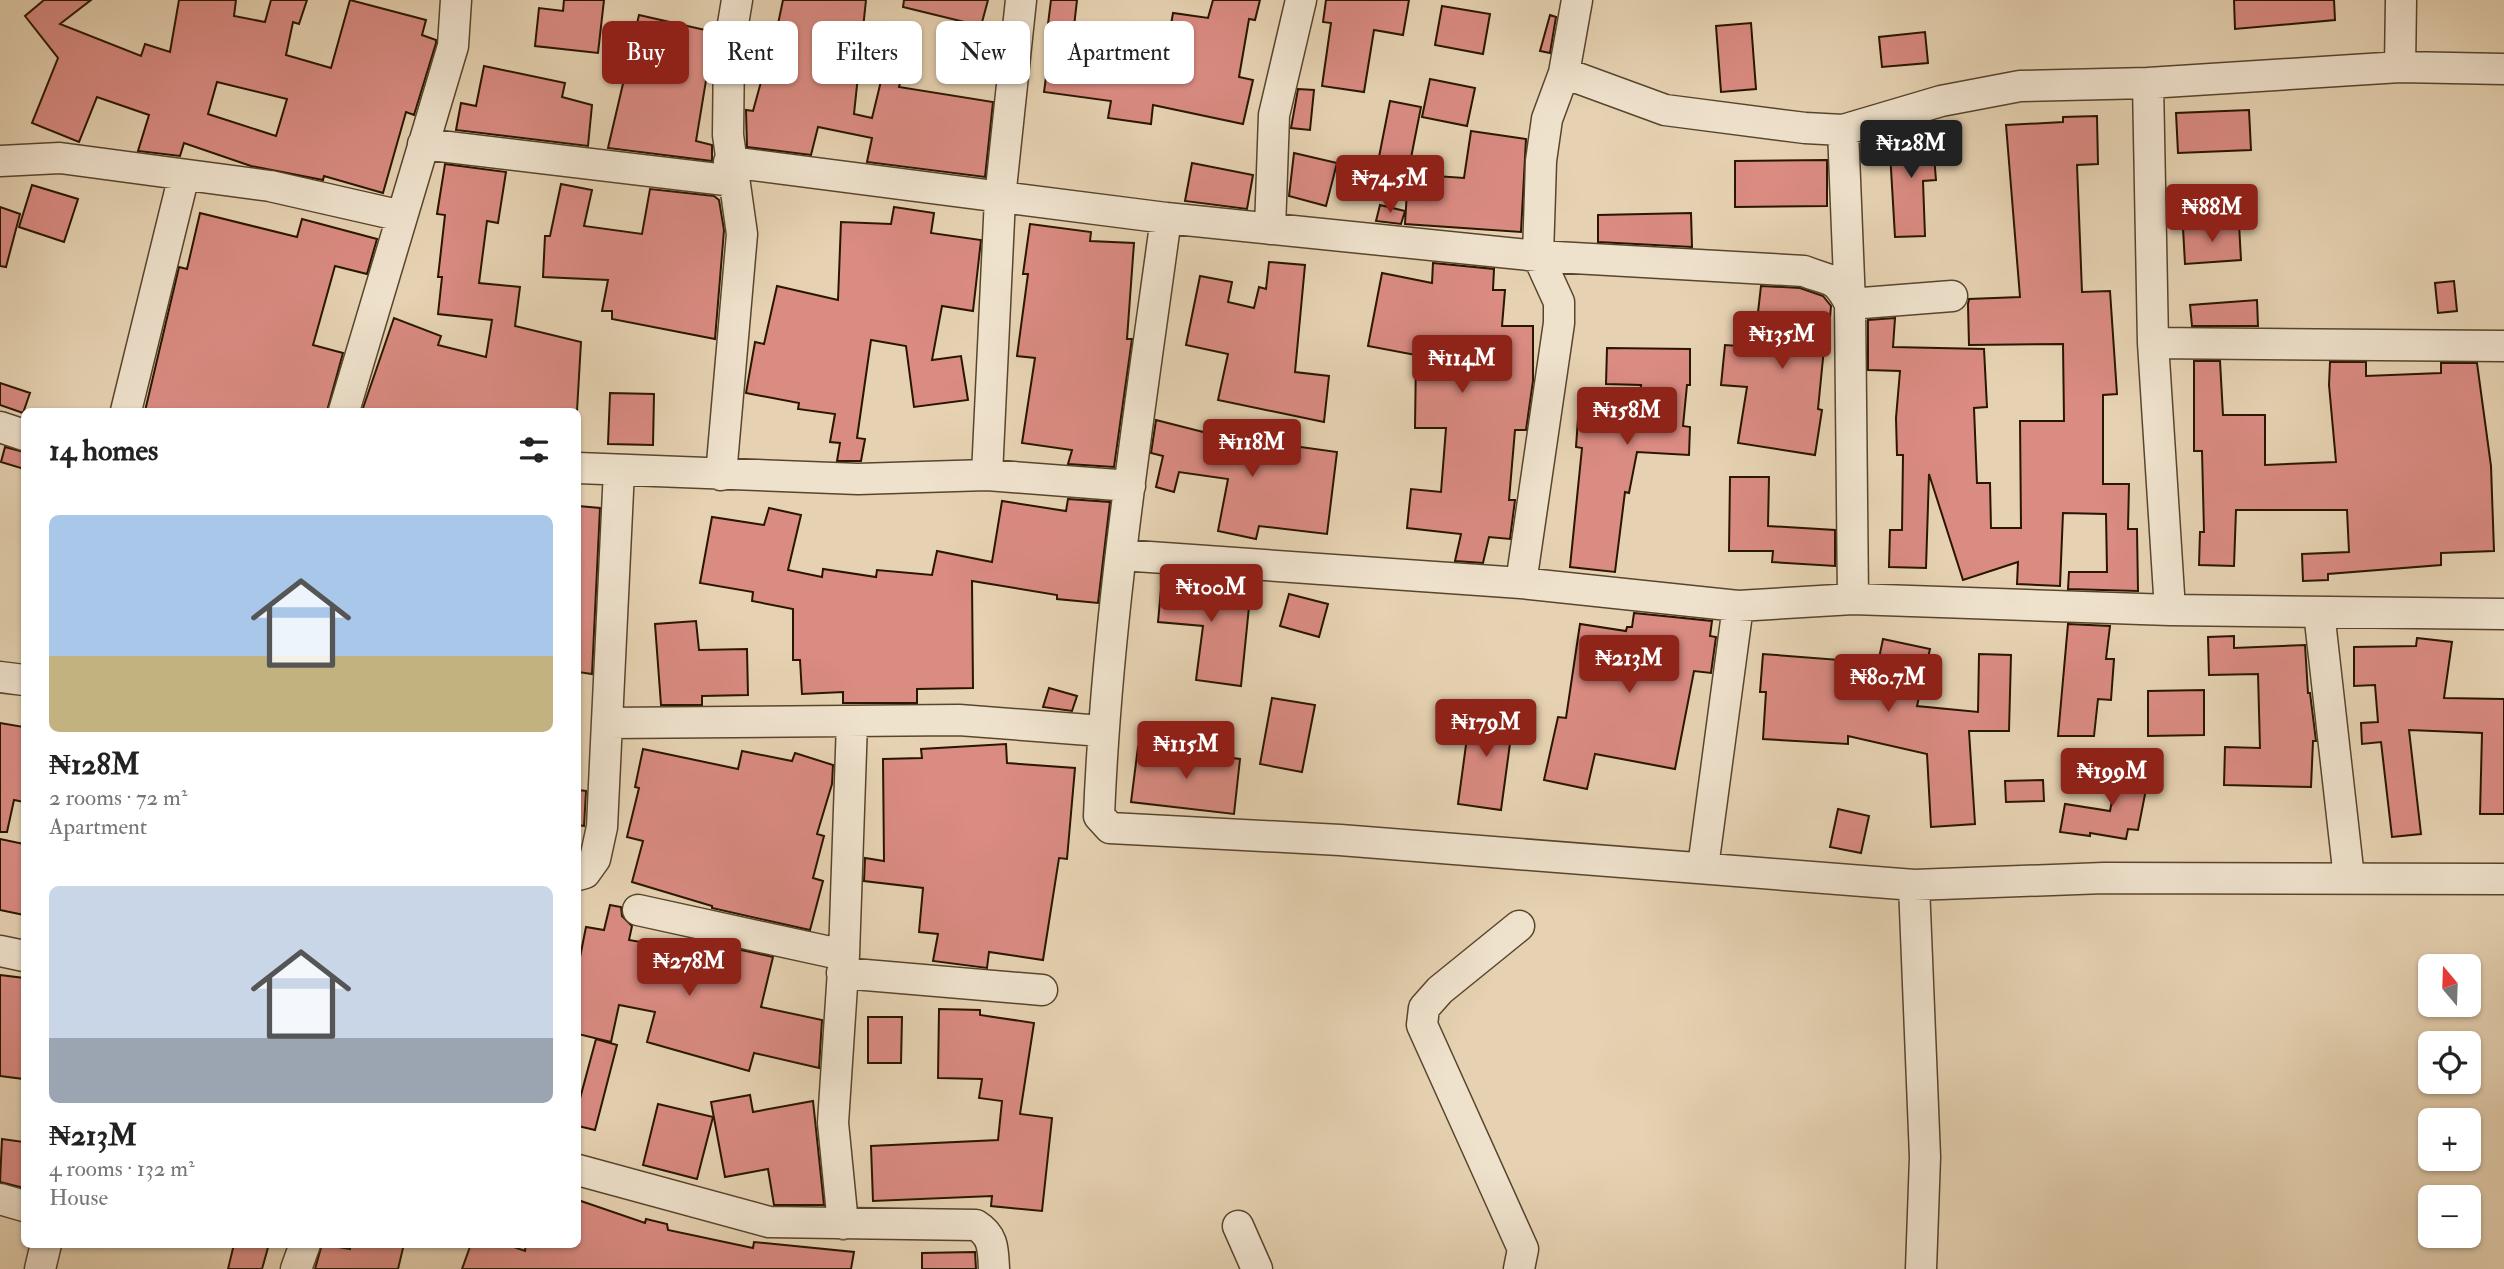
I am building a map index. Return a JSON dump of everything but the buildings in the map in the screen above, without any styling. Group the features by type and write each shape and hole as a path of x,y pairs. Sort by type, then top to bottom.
{"street":[{"path":"345,408 453,46 456,0"},
{"path":"721,475 742,234 732,172 728,59 737,0"},
{"path":"987,475 1000,198 1021,0"},
{"path":"1270,229 1274,115 1301,0"},
{"path":"1521,583 1559,323 1559,302 1538,256 1541,161 1547,119 1564,74 1577,0"},
{"path":"2400,67 2401,0"},
{"path":"1564,74 1665,110 1805,128 1843,130 1941,101 2020,86 2148,83 2400,67 2504,69"},
{"path":"2148,83 2152,343 2171,610"},
{"path":"1843,130 1850,304 1853,599"},
{"path":"423,144 1000,198 1538,256 1804,271 1830,276 1840,285 1850,304"},
{"path":"0,161 60,158 270,186 402,216"},
{"path":"126,408 184,175"},
{"path":"1166,218 1121,555 1102,731 1099,816 1110,828 1340,840 1914,885 2091,878 2504,879"},
{"path":"1850,304 1952,296"},
{"path":"2152,343 2504,345"},
{"path":"0,427 21,434"},
{"path":"581,468 858,478 987,475 1130,486"},
{"path":"581,874 585,873 595,859 603,827 619,470"},
{"path":"1121,555 1521,583 1738,606 1853,599 2171,610 2504,614"},
{"path":"1703,867 1738,606"},
{"path":"2319,612 2349,878"},
{"path":"0,677 21,680"},
{"path":"607,723 959,720 1102,731"},
{"path":"843,1224 833,1123 843,964 852,722"},
{"path":"1914,885 1925,1157 1920,1269"},
{"path":"638,910 843,964 1042,990"},
{"path":"1519,926 1440,990 1424,1008 1422,1025 1523,1249 1519,1269"},
{"path":"0,951 21,955"},
{"path":"581,1171 769,1222 976,1225 986,1231 992,1244 994,1269"},
{"path":"0,1199 21,1205"},
{"path":"1238,1226 1257,1269"},
{"path":"40,1269 45,1248"},
{"path":"296,1269 303,1248"}]}
